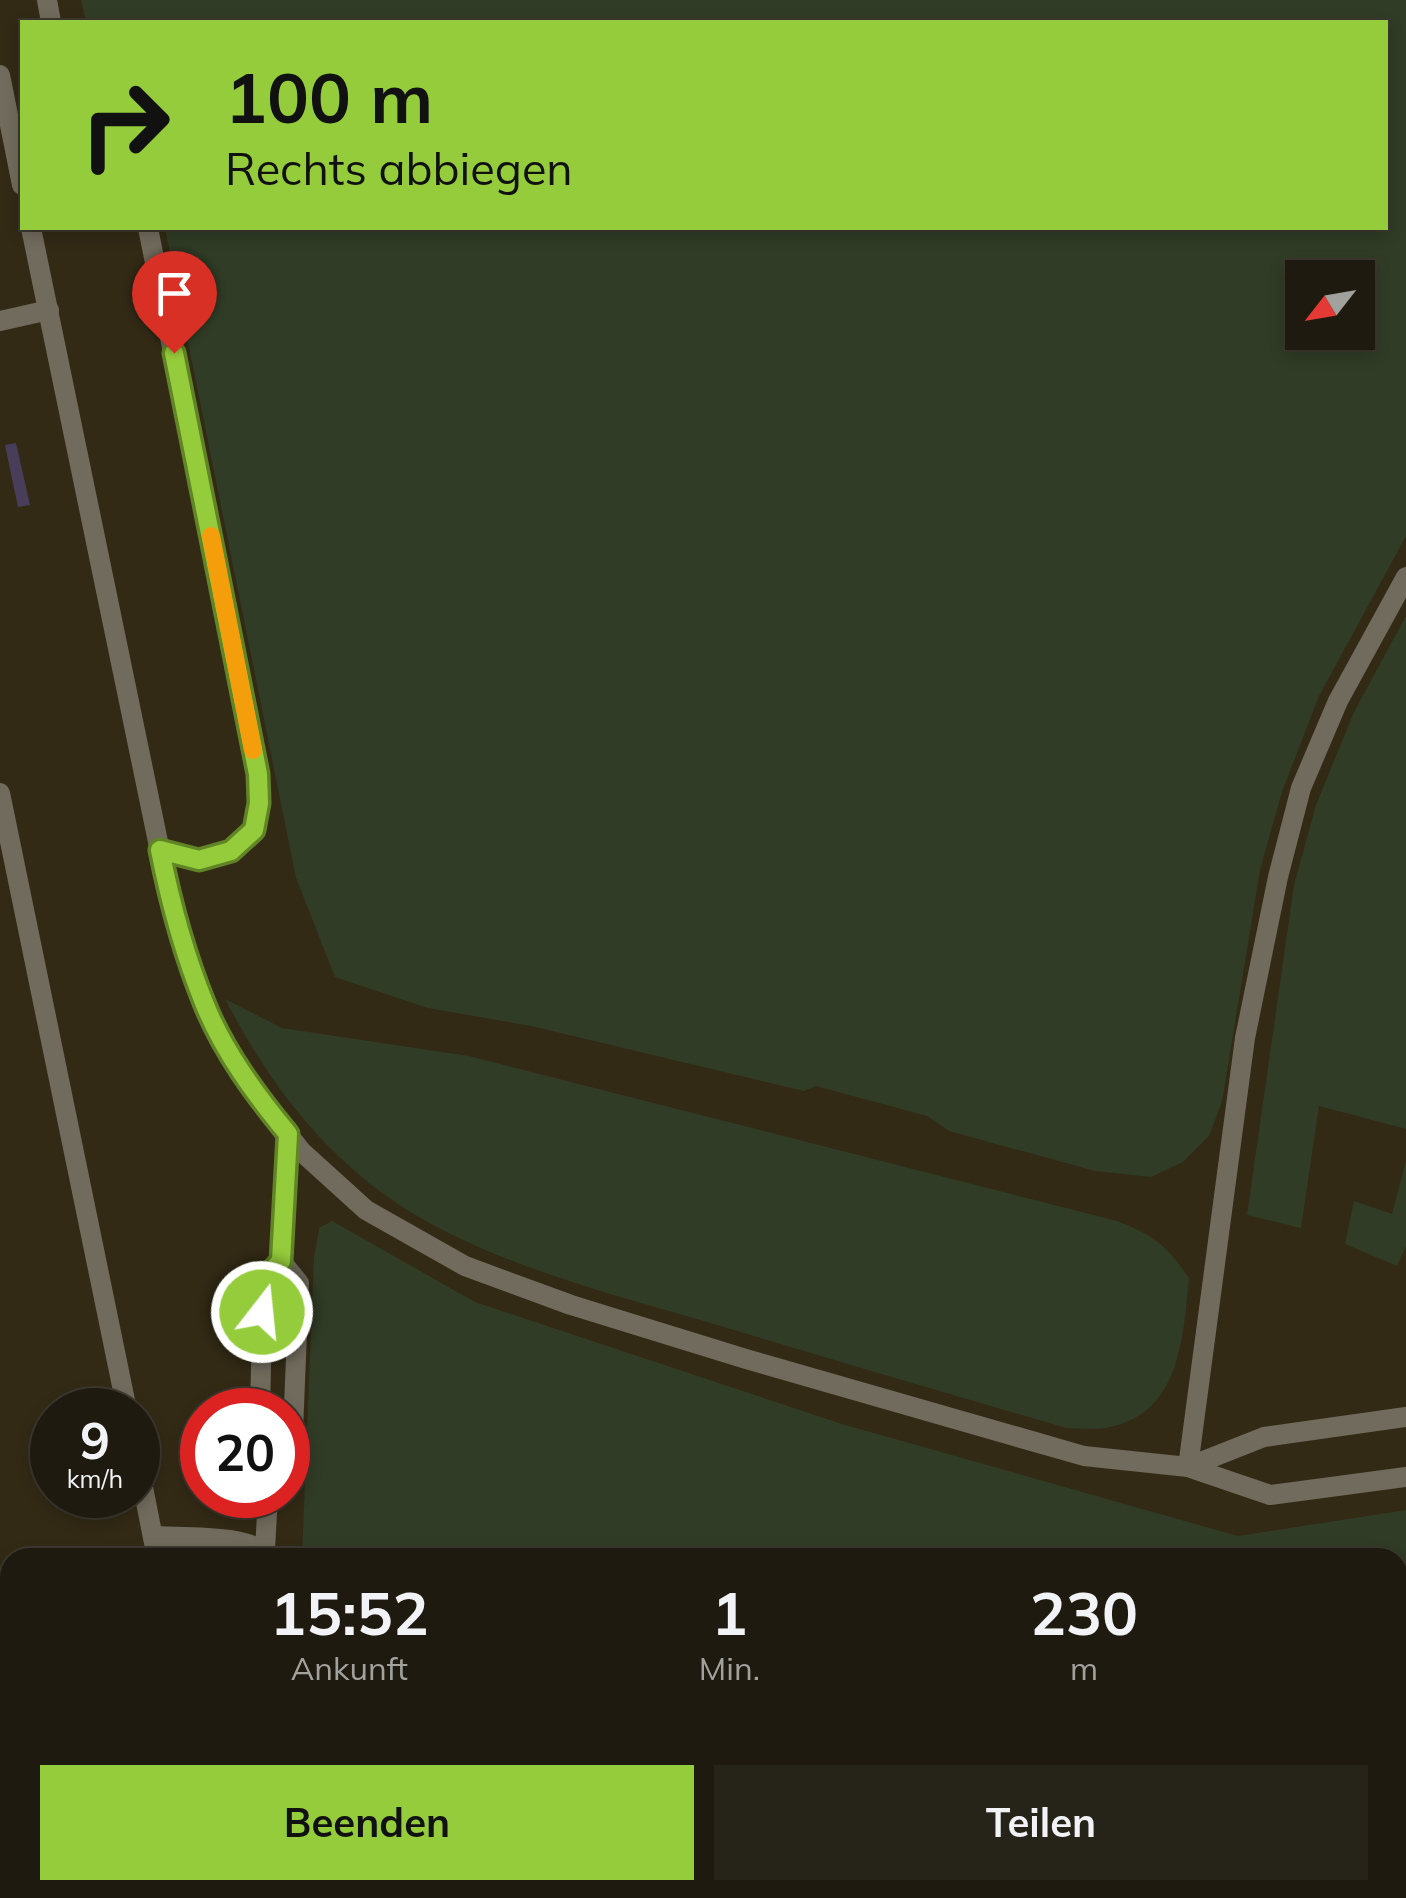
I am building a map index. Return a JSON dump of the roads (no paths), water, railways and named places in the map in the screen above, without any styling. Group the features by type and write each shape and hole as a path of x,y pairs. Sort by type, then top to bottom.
{"lane":[{"path":"1,89 20,175"},
{"path":"32,230 168,890 205,1006 248,1084 302,1152 366,1210 464,1266 711,1348 1084,1456 1188,1466 1270,1496 1406,1478"},
{"path":"148,230 258,774 259,803 254,830 231,851 199,860 160,850"},
{"path":"0,321 48,310"},
{"path":"1188,1466 1245,1038 1283,860 1301,788 1338,702 1406,578"},
{"path":"0,793 122,1388"},
{"path":"261,1388 263,1280 281,1261 288,1134"},
{"path":"281,1261 299,1284 295,1388"},
{"path":"1188,1466 1264,1437 1406,1416"},
{"path":"149,1518 155,1547 244,1542 256,1548"},
{"path":"268,1518 268,1548"}]}
